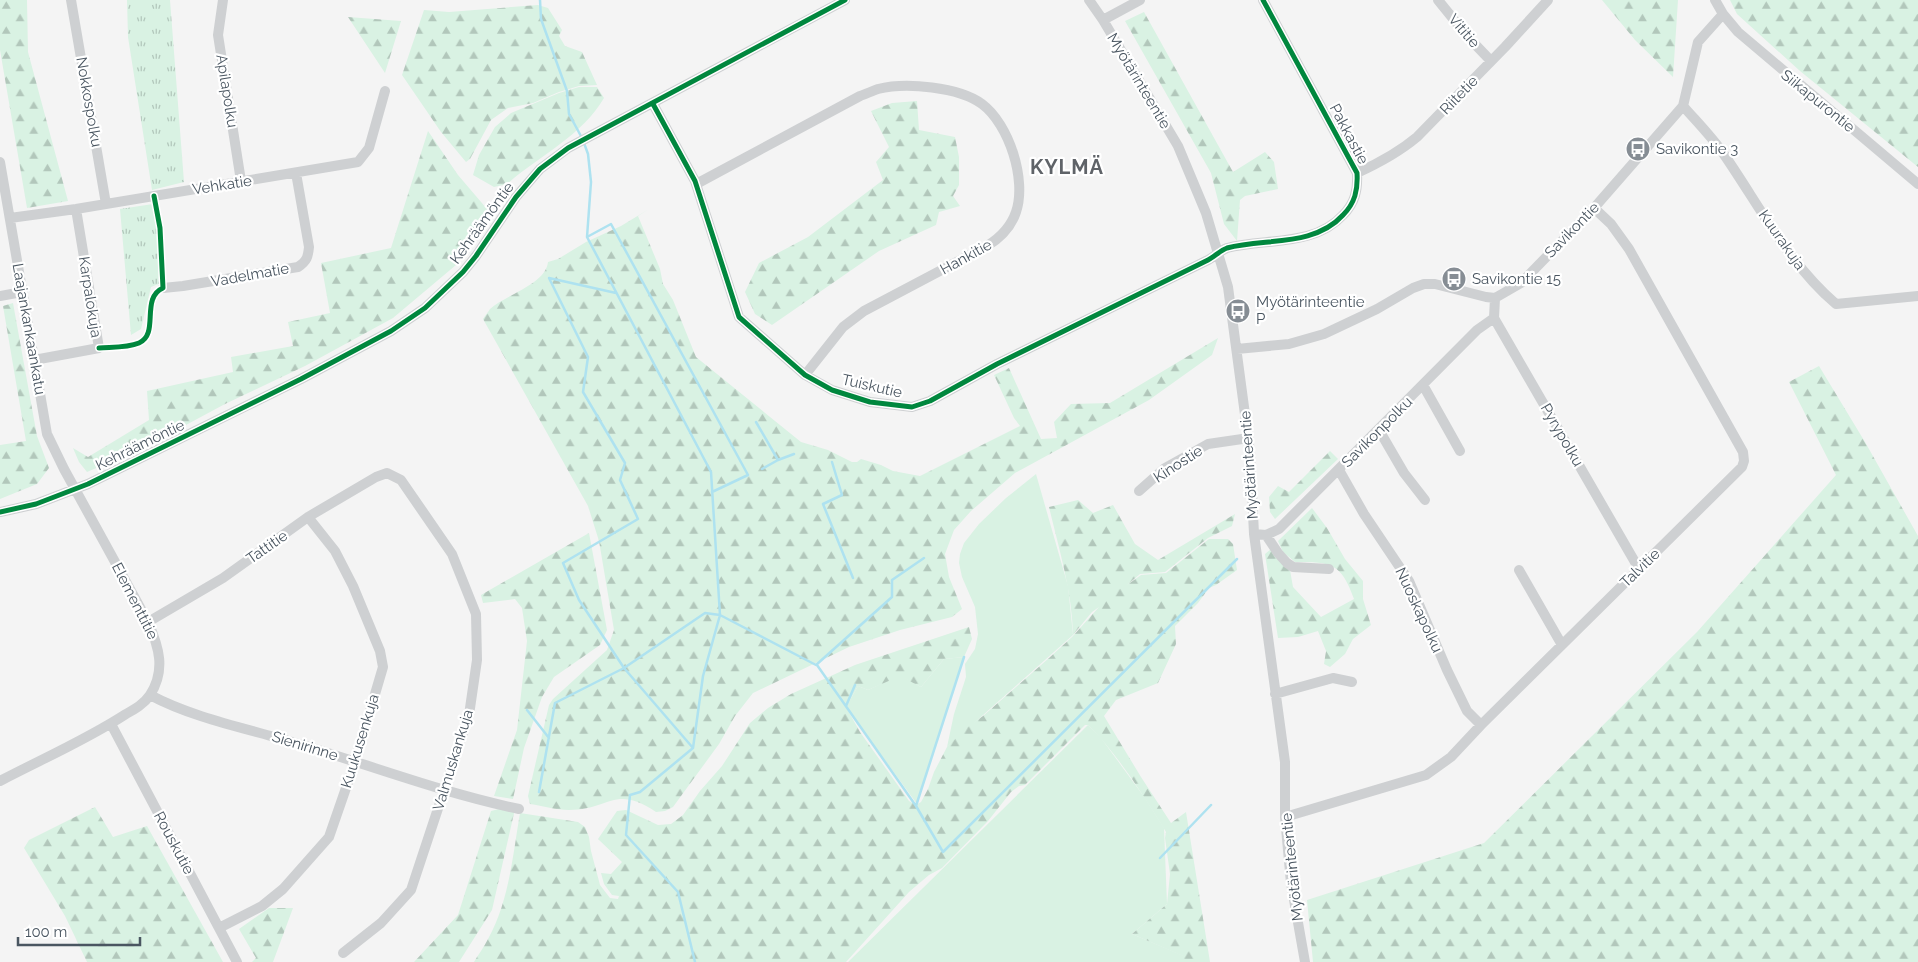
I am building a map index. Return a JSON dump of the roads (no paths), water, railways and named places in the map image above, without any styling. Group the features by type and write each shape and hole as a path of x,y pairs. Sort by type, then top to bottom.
{"street":[{"name":"Nokkospolku","path":"72,0 106,204"},
{"name":"Apilapolku","path":"223,0 218,36 241,181"},
{"name":"Kehräämöntie","path":"0,512 36,504 75,490 301,379 391,330 425,308 471,262 508,207 540,169 575,144 845,0"},
{"name":"Myötärinteentie","path":"1089,0 1103,20 1178,146 1206,213 1228,287 1248,438 1253,490 1254,534 1285,762 1285,817 1291,883 1305,962"},
{"path":"1103,20 1140,0"},
{"name":"Pakkastie","path":"1219,254 1225,248 1305,236 1324,230 1339,220 1352,206 1357,191 1357,173 1263,0"},
{"name":"Vititie","path":"1438,0 1491,61"},
{"name":"Riitetie","path":"1357,173 1404,149 1448,106 1548,0"},
{"name":"Siikapurontie","path":"1715,0 1723,14 1738,32 1918,184"},
{"path":"1683,106 1698,42 1723,14"},
{"name":"Hankitie","path":"695,181 700,182 860,96 878,89 912,87 950,92 971,98 982,104 1000,123 1011,145 1019,180 1016,212 1009,226 998,239 987,246 864,312 843,327 806,375"},
{"name":"Vehkatie","path":"10,218 76,209 358,162 369,148 386,91"},
{"name":"Tuiskutie","path":"653,104 695,181 739,317 806,375 832,390 860,399 894,406 912,407 930,401 997,364 1219,254"},
{"name":"Savikontie","path":"1495,298 1521,283 1594,208 1683,106"},
{"name":"Kuurakuja","path":"1683,106 1723,152 1799,266 1818,289 1836,304 1918,296"},
{"name":"Laajankankaankatu","path":"0,162 47,434 75,490"},
{"name":"Vadelmatie","path":"163,288 298,267 304,263 308,258 309,247 296,173"},
{"name":"Talvitie","path":"1285,817 1426,774 1451,757 1562,644 1742,467 1744,461 1743,452 1625,243 1611,224 1594,208"},
{"name":"Karpalokuja","path":"34,360 99,348 76,209"},
{"path":"1237,349 1288,344 1324,334 1424,284 1435,284 1495,298 1494,318"},
{"path":"0,296 22,292"},
{"name":"Pyrypolku","path":"1494,318 1639,568"},
{"name":"Savikonpolku","path":"1266,534 1279,529 1477,330 1494,318"},
{"path":"1423,385 1460,451"},
{"path":"1379,430 1404,473 1425,500"},
{"name":"Kinostie","path":"1140,491 1165,468 1208,444 1248,438"},
{"name":"Nuoskapolku","path":"1339,470 1364,514 1402,570 1467,711 1481,725"},
{"name":"Tattitie","path":"148,622 222,578 308,517 376,477 387,473"},
{"name":"Valmuskankuja","path":"343,953 381,923 412,890 469,715 477,660 476,614 452,554 401,480 387,473"},
{"name":"Elementtitie","path":"0,780 110,724 142,704 150,695 159,671 160,658 157,643 148,622 75,490"},
{"name":"Kuukusenkuja","path":"219,928 262,906 282,889 328,837 355,762 383,667 380,651 353,586 335,551 308,517"},
{"path":"1254,534 1266,534 1278,553 1293,568 1328,569"},
{"path":"1519,570 1562,644"},
{"path":"1275,694 1333,678 1352,682"},
{"name":"Sienirinne","path":"150,695 187,711 445,791 518,808"},
{"name":"Rouskutie","path":"110,724 237,962"}],"waterway":[{"path":"540,0 541,19 567,91 569,114 582,138"},
{"path":"584,143 588,154 591,182 587,237 711,472 720,615 703,676 693,748 640,792 630,795 626,835 678,892 695,962"},
{"path":"587,237 611,224 748,475 712,492"},
{"path":"616,293 549,278 588,357 583,392 625,463 620,480 638,519 563,563 579,600 624,668 693,748"},
{"path":"756,422 778,460 794,454"},
{"path":"762,469 778,460"},
{"path":"832,462 842,495 823,504 853,578"},
{"path":"539,792 555,703 624,668 705,613 720,615 816,665 892,597 892,580 924,558"},
{"path":"916,806 943,852 1237,559"},
{"path":"817,665 916,806 964,657"},
{"path":"846,706 855,685"},
{"path":"527,710 549,738"},
{"path":"1160,858 1211,805"}],"place":[{"name":"Savikontie 3","path":"1638,149"},
{"name":"Savikontie 15","path":"1454,279"},
{"name":"Myötärinteentie P","path":"1238,311"}],"district":[{"name":"KYLMÄ","path":"1067,167"}]}
